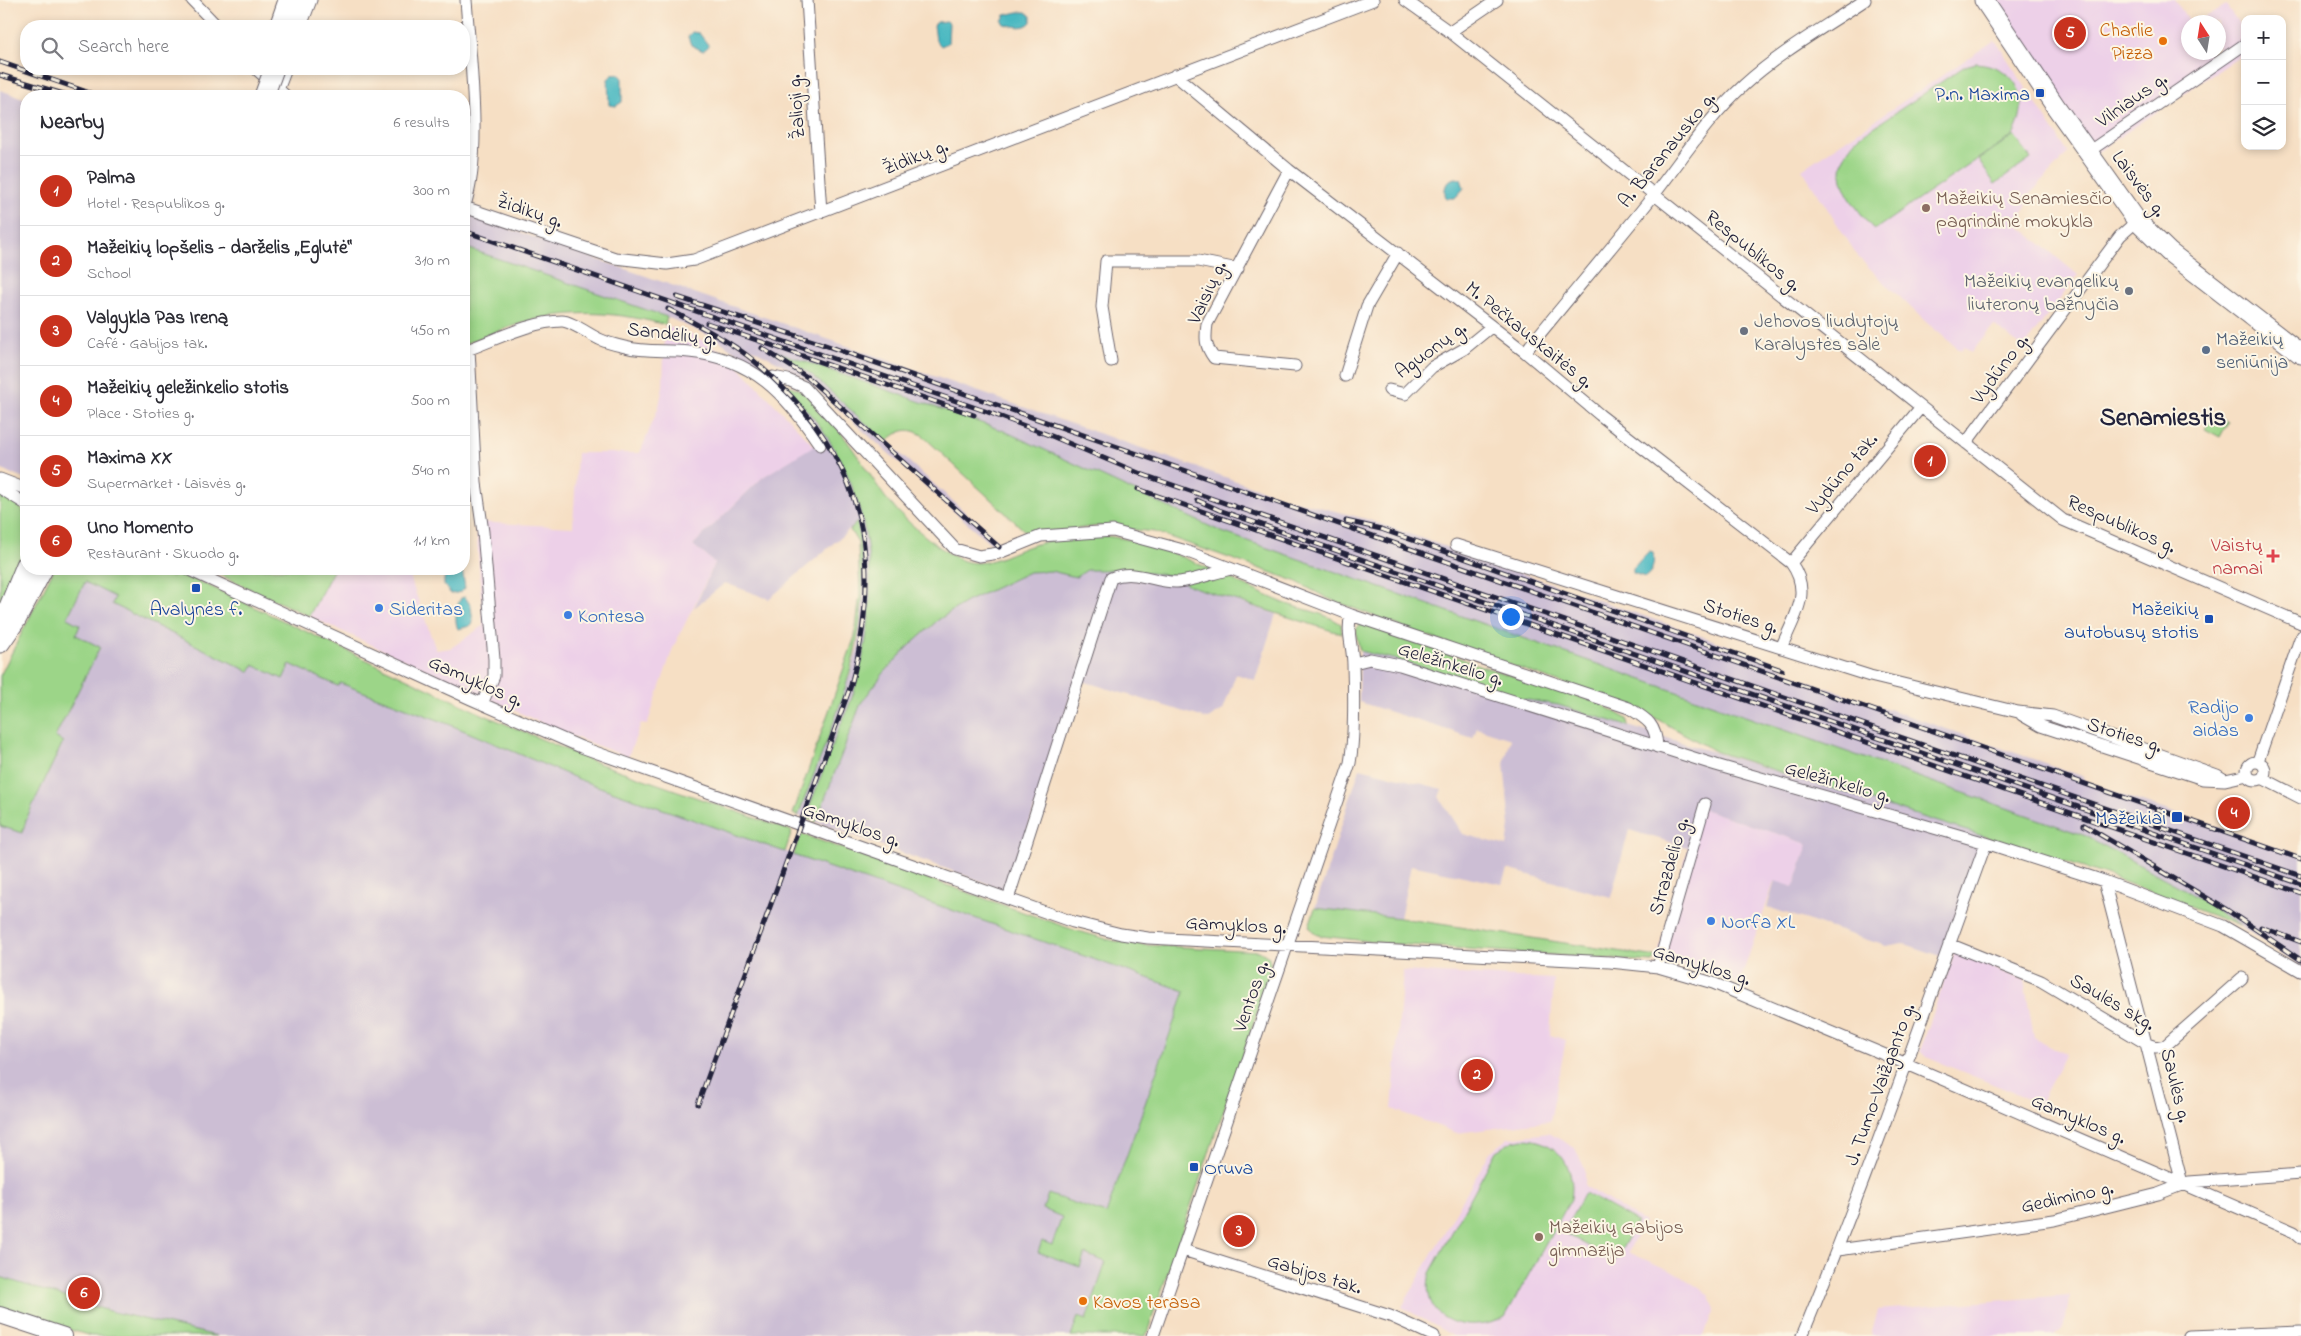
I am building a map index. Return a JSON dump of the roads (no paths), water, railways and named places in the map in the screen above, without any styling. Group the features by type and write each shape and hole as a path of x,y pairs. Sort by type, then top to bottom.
{"main road":[{"path":"291,20 299,0"},
{"name":"Laisvės g.","path":"1984,0 2137,221 2169,252 2299,348"},
{"path":"0,629 22,575"},
{"path":"0,643 16,620 40,575"},
{"path":"0,1315 64,1336"}],"street":[{"path":"192,0 210,20"},
{"path":"276,20 284,0"},
{"path":"303,20 311,0"},
{"path":"466,0 467,20"},
{"name":"Žalioji g.","path":"807,0 821,212"},
{"name":"Židikų g.","path":"470,210 615,258 667,264 694,260 1373,0"},
{"name":"Respublikos g.","path":"1405,0 1450,32 2063,520 2301,623"},
{"path":"1450,32 1496,0"},
{"name":"A. Baranausko g.","path":"1525,352 1654,194 1686,150 1716,114 1745,84 1772,63 1865,0"},
{"name":"Vilniaus g.","path":"2088,152 2241,47"},
{"path":"470,58 473,147 470,182"},
{"path":"262,75 274,87 282,75"},
{"name":"M. Pečkauskaitės g.","path":"1175,76 1289,170 1525,352 1600,415 1791,563 1802,583 1802,597 1781,648"},
{"name":"Vaisių g.","path":"1289,170 1207,324 1205,340 1206,349 1214,358 1295,366"},
{"name":"Vydūno g.","path":"1966,443 2120,236 2137,221"},
{"path":"1345,376 1367,306 1398,253"},
{"path":"1111,361 1102,308 1106,262 1198,261 1238,268"},
{"name":"Sandėlių g.","path":"470,349 529,327 564,320 599,339 626,348 717,355 768,382 803,419 820,444"},
{"name":"Aguonų g.","path":"1389,390 1405,394 1432,367 1464,349 1491,327"},
{"path":"768,382 772,377 788,380 804,387 955,549 979,556 1000,553 1040,536 1113,532 1183,550 1351,615 1629,708 1644,717 1656,732 1657,747"},
{"path":"470,403 494,659 494,676 482,704"},
{"name":"Vydūno tak.","path":"1791,563 1921,407"},
{"path":"0,479 20,487"},
{"path":"0,488 20,500"},
{"name":"Stoties g.","path":"1456,545 1870,676 2018,712 2050,729 2203,779 2225,780 2248,775"},
{"path":"1008,899 1111,578 1121,574 1133,574 1177,582 1230,569"},
{"name":"Gamyklos g.","path":"203,575 482,704 599,754 1073,922 1121,934 1148,938 1610,962 1658,967 1713,983 1907,1064 2298,1235"},
{"name":"Ventos g.","path":"1154,1336 1350,763 1354,742 1354,663 1349,633 1351,615"},
{"path":"2258,762 2301,636"},
{"name":"Geležinkelio g.","path":"1354,663 1370,659 1400,665 1657,747 1986,843 2104,881 2223,926 2301,971"},
{"path":"2252,762 2258,762 2265,767 2265,773 2262,778 2256,780 2248,775 2248,766 2252,762"},
{"path":"2262,778 2301,798"},
{"name":"Strazdelio g.","path":"1658,967 1705,804"},
{"name":"J. Tumo-Vaižganto g.","path":"1802,1336 1838,1250 1986,843"},
{"name":"Saulės g.","path":"2104,881 2182,1183"},
{"name":"Saulės skg.","path":"1949,944 2041,981 2147,1044 2156,1047 2166,1045 2242,978"},
{"name":"Gedimino g.","path":"1838,1250 2054,1220 2170,1191 2182,1183 2301,1174"},
{"name":"Gabijos tak.","path":"1183,1250 1390,1316 1434,1336"},
{"path":"2189,1336 2301,1332"}],"water":[{"path":"1026,12 1031,16 1031,22 1022,27 1004,24 1002,21 1005,15"},
{"path":"947,21 949,23 948,43 941,46 936,41 934,25 937,22"},
{"path":"692,32 699,33 709,46 703,51 691,45 688,37"},
{"path":"620,74 622,78 622,102 616,106 609,105 608,79 612,75"},
{"path":"1461,179 1464,188 1455,198 1446,198 1446,185 1450,180"},
{"path":"1649,551 1653,552 1653,566 1650,572 1645,577 1633,573 1633,568"},
{"path":"446,575 463,575 465,588 461,592 451,594 444,585"},
{"path":"465,597 471,606 473,623 470,626 458,629 456,622 457,609 461,598"}],"railway":[{"path":"0,62 20,69"},
{"path":"0,75 50,90"},
{"path":"38,75 82,90"},
{"path":"470,233 985,411 1054,437 1141,474 2301,876"},
{"path":"677,297 819,343 2301,859"},
{"path":"668,309 723,340 754,361 791,396 818,429 838,462 853,496 862,531 866,567 865,605 860,644 851,685 698,1104"},
{"path":"707,323 974,415"},
{"path":"762,348 807,377 999,547"},
{"path":"1138,489 2301,893"},
{"path":"1197,500 1219,510 2301,884"},
{"path":"1346,521 1381,529 1782,670"},
{"path":"2084,825 2227,910 2301,960"},
{"path":"2261,927 2301,942"}],"place":[{"name":"Maxima XX","path":"2070,33"},
{"name":"Charlie Pizza","path":"2163,41"},
{"name":"P.n. Maxima","path":"2040,93"},
{"name":"Mažeikių Senamiesčio pagrindinė mokykla","path":"1926,208"},
{"name":"Mažeikių evangelikų liuteronų bažnyčia","path":"2129,291"},
{"name":"Jehovos liudytojų Karalystės salė","path":"1744,331"},
{"name":"Mažeikių seniūnija","path":"2206,350"},
{"name":"Palma","path":"1930,461"},
{"name":"Vaistų namai","path":"2273,556"},
{"name":"Avalynės f.","path":"196,588"},
{"name":"Sideritas","path":"379,608"},
{"name":"Kontesa","path":"568,615"},
{"name":"Mažeikių autobusų stotis","path":"2209,619"},
{"name":"Radijo aidas","path":"2249,718"},
{"name":"Mažeikių geležinkelio stotis","path":"2234,813"},
{"name":"Mažeikiai","path":"2177,817"},
{"name":"Norfa XL","path":"1711,921"},
{"name":"Mažeikių lopšelis - darželis „Eglutė“","path":"1477,1075"},
{"name":"Oruva","path":"1194,1167"},
{"name":"Valgykla Pas Ireną","path":"1239,1231"},
{"name":"Mažeikių Gabijos gimnazija","path":"1539,1237"},
{"name":"Uno Momento","path":"84,1293"},
{"name":"Kavos terasa","path":"1083,1301"}],"district":[{"name":"Senamiestis","path":"2163,416"}]}
